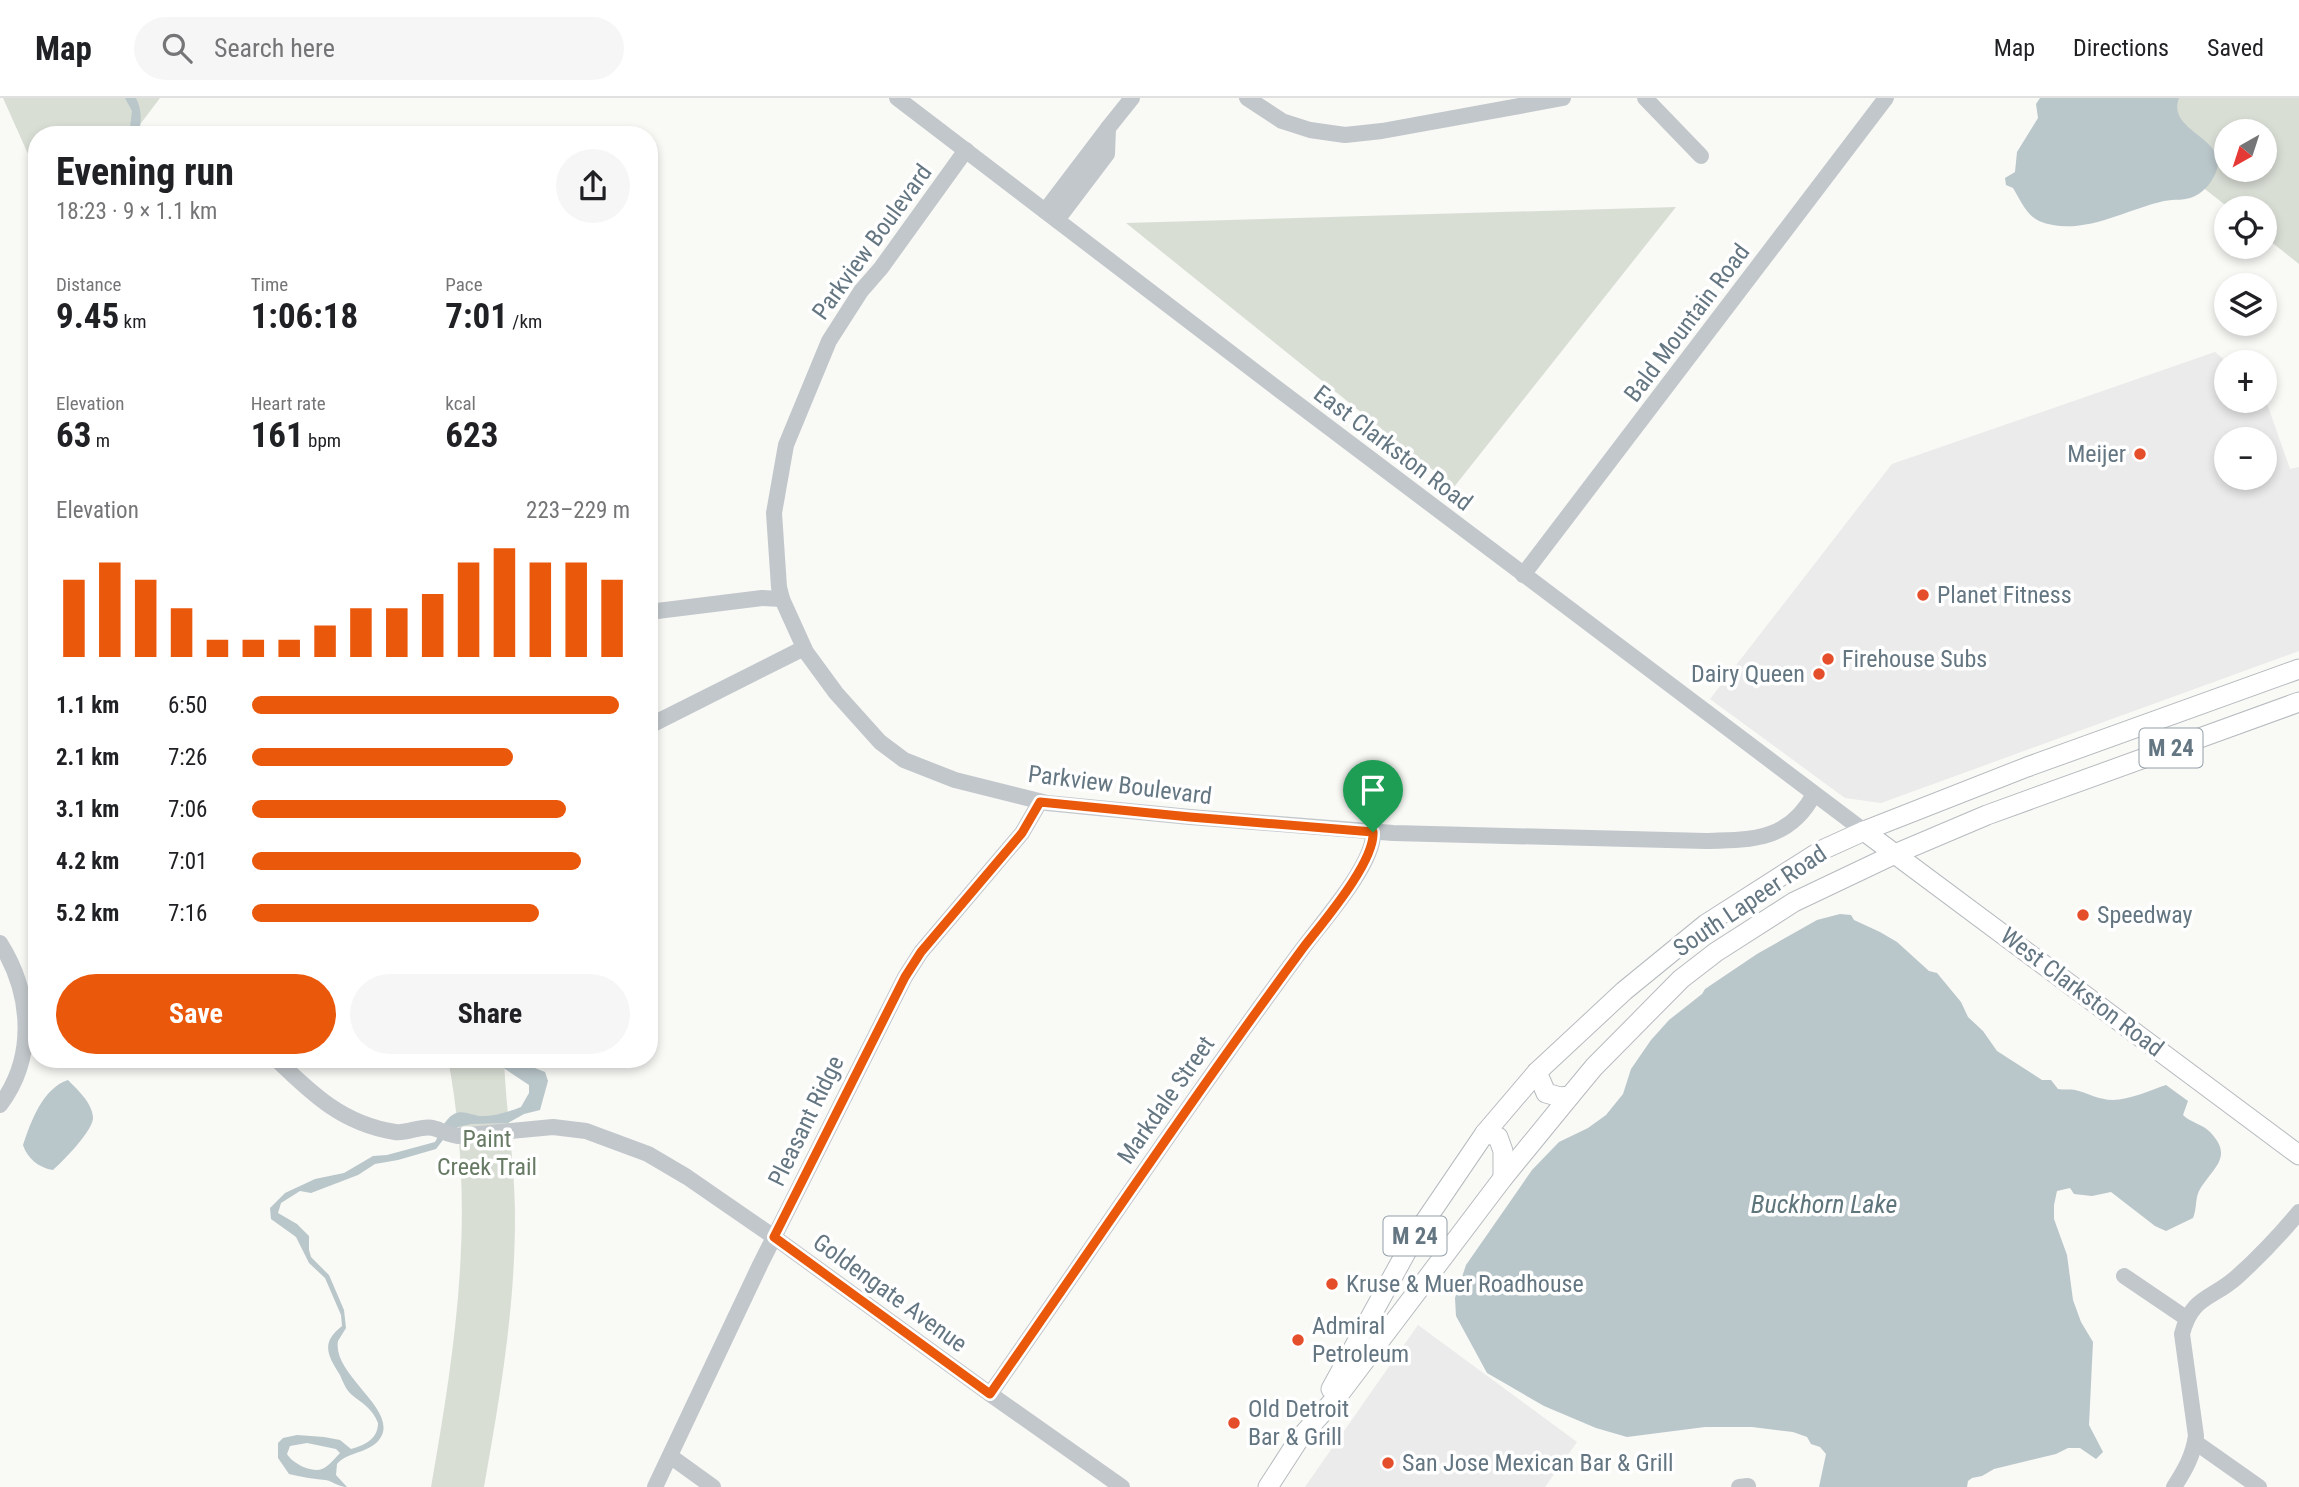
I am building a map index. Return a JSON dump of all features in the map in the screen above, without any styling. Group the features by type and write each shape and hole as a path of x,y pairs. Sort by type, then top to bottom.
{"main road":[{"path":"2292,671 2294,703"},
{"name":"South Lapeer Road","path":"1318,1415 1415,1236 1485,1133 1537,1072 1624,991 1706,924 1822,850 1864,831 2015,771 2292,671"},
{"name":"South Lapeer Road","path":"1268,1487 1299,1439 1341,1392 1503,1178 1594,1067 1681,979 1716,952 1794,902 1895,854 1987,815 2294,703"},
{"path":"2043,794 2060,778 2180,733 2187,728 2190,720 2189,709"},
{"name":"West Clarkston Road","path":"1864,831 2299,1154"},
{"path":"1537,1072 1546,1093 1560,1097 1570,1096"},
{"path":"1485,1133 1498,1138 1503,1151 1503,1178"}],"street":[{"name":"East Clarkston Road","path":"897,98 1522,575 1864,831"},
{"path":"1051,216 1107,154 1108,128 1132,98"},
{"path":"1247,98 1282,121 1310,130 1345,135 1382,131 1563,98"},
{"path":"1645,98 1701,156"},
{"name":"Bald Mountain Road","path":"1522,575 1886,98"},
{"name":"Parkview Boulevard","path":"966,150 880,268 860,291 822,355 786,445 774,513 779,587 804,648 828,683 880,742 904,760 955,780 1040,802 1373,832 1706,841 1756,839 1793,823 1805,811 1814,794"},
{"path":"658,611 762,598 782,599"},
{"path":"658,721 804,648"},
{"name":"Pleasant Ridge","path":"654,1487 774,1237 905,977 921,952 1022,833 1040,802"},
{"name":"Markdale Street","path":"990,1394 1236,1040 1347,889 1367,858 1374,841 1373,832"},
{"path":"0,943 12,962 28,1015"},
{"path":"0,1105 15,1078 28,1038"},
{"name":"Goldengate Avenue","path":"286,1068 325,1103 359,1124 400,1133 432,1127 458,1136 554,1127 586,1131 649,1154 774,1237 1122,1487"},
{"path":"2174,1487 2186,1469 2195,1442 2194,1412 2182,1334 2186,1318 2197,1304 2233,1281 2269,1247 2299,1212"},
{"path":"2124,1276 2186,1318"},
{"path":"2195,1442 2259,1487"},
{"path":"670,1457 713,1487"}],"shaded area":[{"path":"2214,352 2214,413 2270,413 2275,427 2214,427 2214,490 2277,490 2277,432 2290,469 2299,467 2299,651 1881,803 1845,798 1710,699 1892,464"},
{"path":"1418,1325 1577,1442 1545,1487 1305,1487"}],"green space":[{"path":"3,98 160,98 139,126 28,126 28,154"},
{"path":"2089,98 2299,98 2299,264 2277,247 2277,196 2214,196"},
{"path":"1676,207 1454,487 1126,223"},
{"name":"Paint Creek Trail","path":"449,1068 505,1068 514,1178 514,1252 505,1353 484,1487 431,1487 449,1379 460,1273 461,1168"}],"water":[{"path":"125,98 136,98 141,116 140,126 130,126 132,111"},
{"path":"2040,98 2179,98 2177,110 2181,119 2214,150 2214,176 2205,189 2188,199 2164,201 2086,225 2055,225 2039,221 2027,211 2013,188 2006,185 2005,178 2015,172 2017,152 2038,118 2036,104"},
{"name":"Buckhorn Lake","path":"1840,914 1851,915 1854,920 1897,942 1929,971 1937,973 1961,1002 1968,1017 1983,1031 1997,1051 2042,1080 2051,1080 2058,1089 2075,1090 2113,1100 2133,1097 2166,1085 2188,1101 2183,1115 2208,1130 2218,1142 2221,1149 2219,1163 2199,1191 2193,1218 2166,1231 2155,1226 2111,1192 2092,1196 2074,1194 2070,1188 2057,1191 2054,1219 2067,1255 2073,1300 2081,1322 2093,1342 2089,1425 2103,1452 2096,1459 2080,1448 2068,1448 2056,1454 1994,1469 1972,1478 1967,1487 1819,1487 1826,1454 1820,1447 1811,1444 1807,1437 1793,1432 1752,1427 1705,1427 1627,1437 1596,1428 1544,1406 1487,1373 1456,1316 1455,1298 1466,1265 1532,1170 1559,1142 1588,1128 1606,1115 1623,1094 1631,1069 1669,1020 1705,989 1757,954 1817,920"},
{"path":"504,1068 535,1068 545,1072 548,1081 540,1110 524,1114 508,1123 458,1127 446,1136 436,1149 375,1164 358,1175 311,1193 300,1191 281,1203 278,1213 297,1224 309,1236 311,1257 329,1275 344,1310 346,1328 338,1341 339,1353 344,1366 372,1402 383,1424 382,1435 373,1446 348,1456 337,1464 336,1475 347,1487 289,1474 278,1458 278,1443 283,1438 297,1435 324,1437 340,1440 351,1449 370,1440 376,1433 378,1423 370,1410 348,1391 332,1362 329,1344 335,1332 342,1326 341,1315 325,1278 309,1263 296,1237 271,1219 270,1208 285,1193 315,1179 344,1173 373,1156 387,1155 435,1142 447,1120 457,1113 487,1116 521,1107 529,1093 529,1085","holes":["307,1443 336,1449 340,1453 327,1466 318,1470 302,1466 287,1454 290,1446"]},
{"path":"68,1080 87,1102 92,1112 92,1123 70,1153 53,1170 34,1162 23,1145 39,1106 52,1090"}],"place":[{"name":"Meijer","path":"2140,454"},
{"name":"Planet Fitness","path":"1923,595"},
{"name":"Firehouse Subs","path":"1828,659"},
{"name":"Dairy Queen","path":"1819,674"},
{"name":"Speedway","path":"2083,915"},
{"name":"Kruse & Muer Roadhouse","path":"1332,1284"},
{"name":"Admiral Petroleum","path":"1298,1340"},
{"name":"Old Detroit Bar & Grill","path":"1234,1423"},
{"name":"San Jose Mexican Bar & Grill","path":"1388,1463"}],"route":[{"path":"1040,802 1373,832 1374,841 1367,858 1347,889 1236,1040 990,1394 774,1237 905,977 921,952 1022,833 1040,802"}]}
